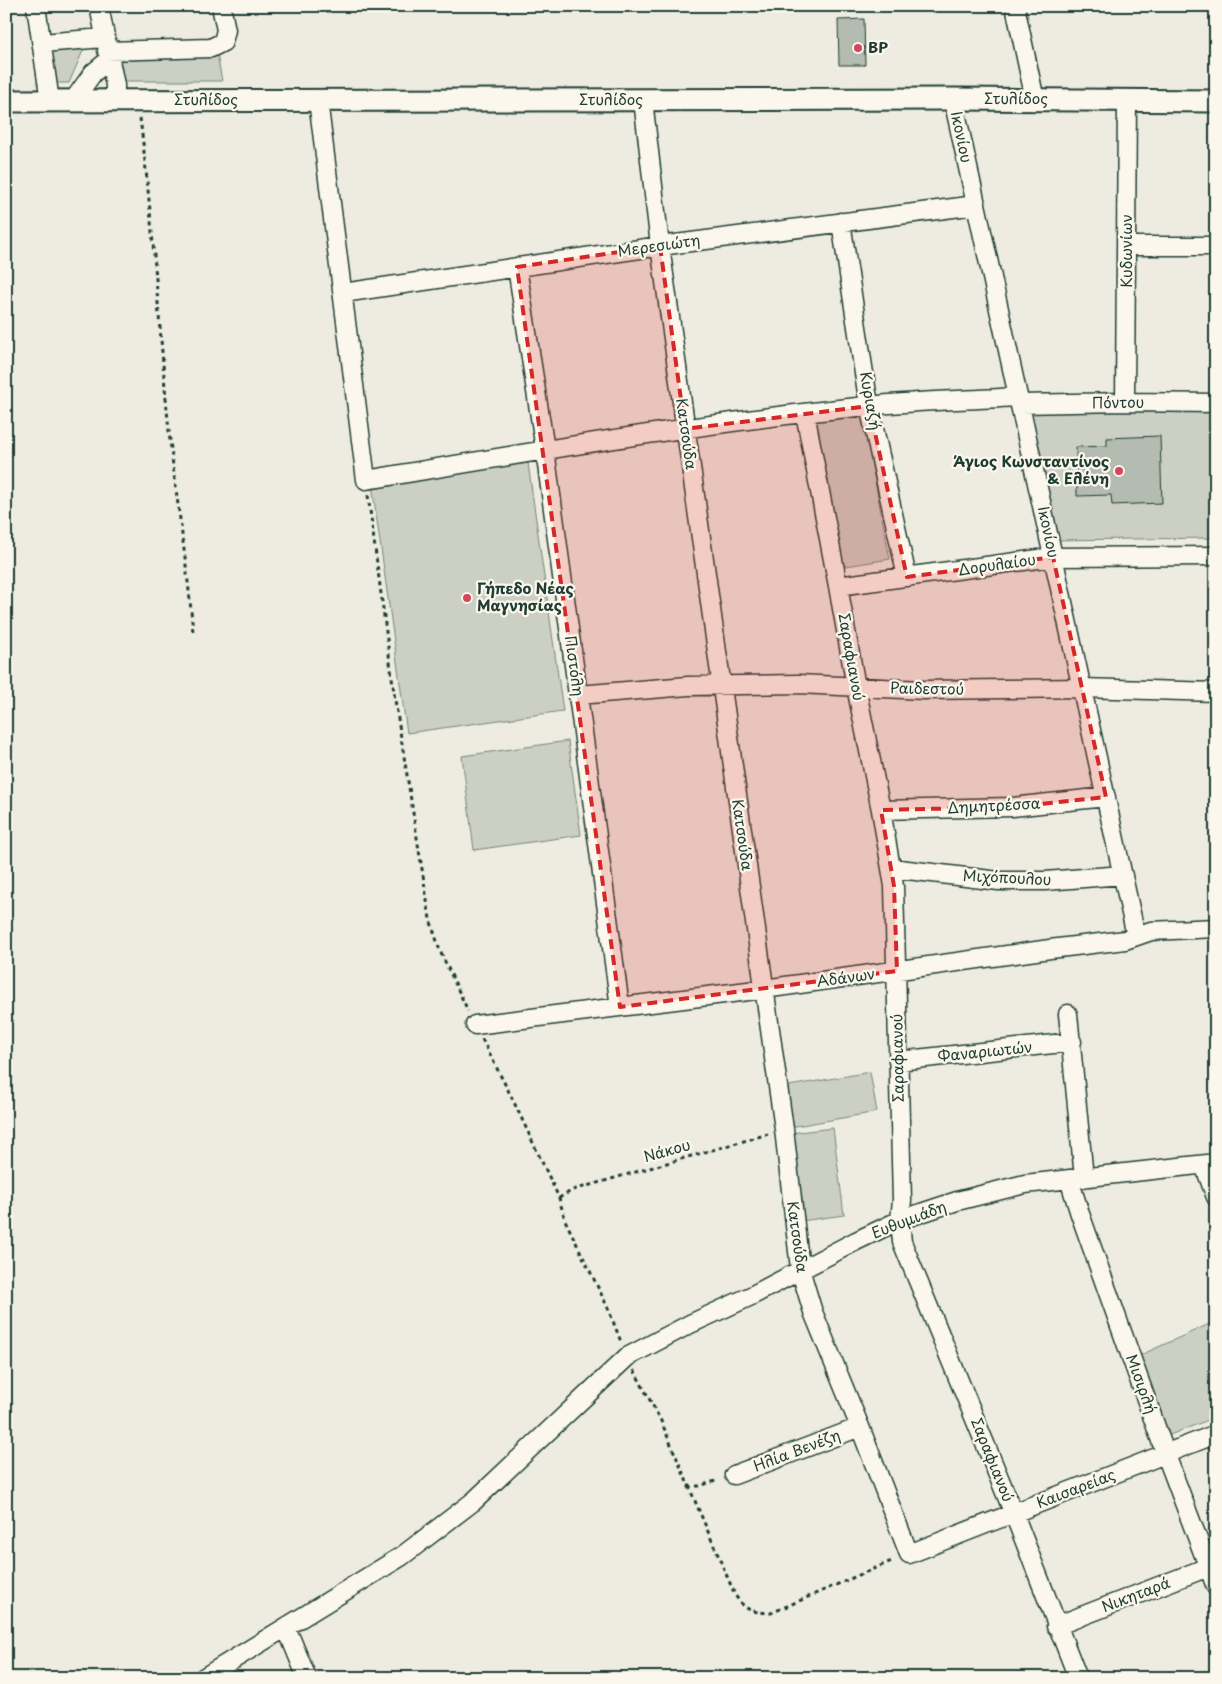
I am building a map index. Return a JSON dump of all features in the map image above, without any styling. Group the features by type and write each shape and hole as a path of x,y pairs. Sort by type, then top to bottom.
{"main road":[{"name":"Στυλίδος","path":"6,100 1216,100"}],"street":[{"path":"36,6 50,100"},
{"path":"99,6 115,85 116,100"},
{"path":"42,43 107,50 211,48 223,42 226,30 222,6"},
{"path":"1015,6 1035,100"},
{"path":"73,101 94,73 107,50"},
{"name":"Ικονίου","path":"953,99 1136,936"},
{"name":"Κυδωνίων","path":"1125,402 1127,99"},
{"path":"318,100 366,480"},
{"name":"Κατσούδα","path":"643,100 660,246 784,1129 800,1270 813,1312 909,1554"},
{"name":"Μερεσιώτη","path":"343,293 660,246 976,205"},
{"name":"Κυριαζή","path":"841,222 869,406 907,577"},
{"path":"1127,246 1216,246"},
{"name":"Πιστόλη","path":"517,267 545,450 620,1007"},
{"name":"Πόντου","path":"366,480 685,428 869,406 1019,401 1216,403"},
{"name":"Σαραφιανού","path":"805,413 856,686 882,810 894,886 902,1200 900,1220 902,1242 1014,1514 1056,1626 1078,1678"},
{"name":"Δορυλαίου","path":"838,586 1053,557 1216,556"},
{"name":"Ραιδεστού","path":"578,695 721,684 798,684 924,690 1082,688 1216,692"},
{"name":"Δημητρέσσα","path":"882,810 1012,807 1106,797"},
{"name":"Μιχόπουλου","path":"891,868 999,881 1045,881 1123,875"},
{"name":"Αδάνων","path":"475,1025 764,989 1125,940 1151,931 1216,928"},
{"name":"Μισιρλή","path":"1068,1014 1072,1042 1080,1214 1166,1454 1212,1565 1216,1587"},
{"name":"Φαναριωτών","path":"898,1061 1072,1042"},
{"path":"1210,1164 1216,1197"},
{"name":"Ευθυμιάδη","path":"203,1678 402,1556 458,1515 627,1357 690,1324 751,1296 900,1220 957,1201 1025,1184 1210,1164"},
{"name":"Ηλία Βενέζη","path":"734,1475 860,1427"},
{"name":"Καισαρείας","path":"909,1554 1216,1434"},
{"name":"Νικηταρά","path":"1056,1626 1212,1565"},
{"path":"285,1628 292,1639 307,1678"}],"path":[{"path":"138,100 170,432 189,584 193,634"},
{"path":"366,480 395,700 430,919 440,952 559,1198 565,1220 608,1308 627,1357 661,1421 735,1595 742,1606 753,1612 771,1612 909,1554"},
{"name":"Νάκου","path":"559,1198 574,1190 784,1129"},
{"path":"688,1486 708,1484 734,1475"}],"highlighted area":[{"path":"660,246 685,429 869,406 907,577 1053,557 1106,797 1012,807 881,810 894,886 897,971 620,1007 517,267"}],"shaded area":[{"path":"42,42 85,46 69,83 46,83"},
{"path":"215,43 222,81 118,81 111,54"},
{"path":"1216,408 1216,538 1055,540 1028,410"},
{"path":"862,414 890,559 840,567 812,421"},
{"name":"Γήπεδο Νέας Μαγνησίας","path":"528,463 563,711 407,733 372,485"},
{"path":"568,741 581,835 474,850 462,756"},
{"path":"870,1072 877,1112 790,1127 783,1087"},
{"path":"833,1128 844,1215 801,1221 790,1133"},
{"path":"1216,1321 1216,1417 1162,1438 1134,1358"}],"building":[{"path":"864,19 865,65 839,65 838,20"},
{"name":"Άγιος Κωνσταντίνος & Ελένη","path":"1160,436 1162,503 1112,505 1111,495 1077,496 1076,447 1107,446 1107,438"}],"place":[{"name":"BP","path":"858,48"},
{"name":"Άγιος Κωνσταντίνος & Ελένη","path":"1119,471"},
{"name":"Γήπεδο Νέας Μαγνησίας","path":"467,598"}]}
